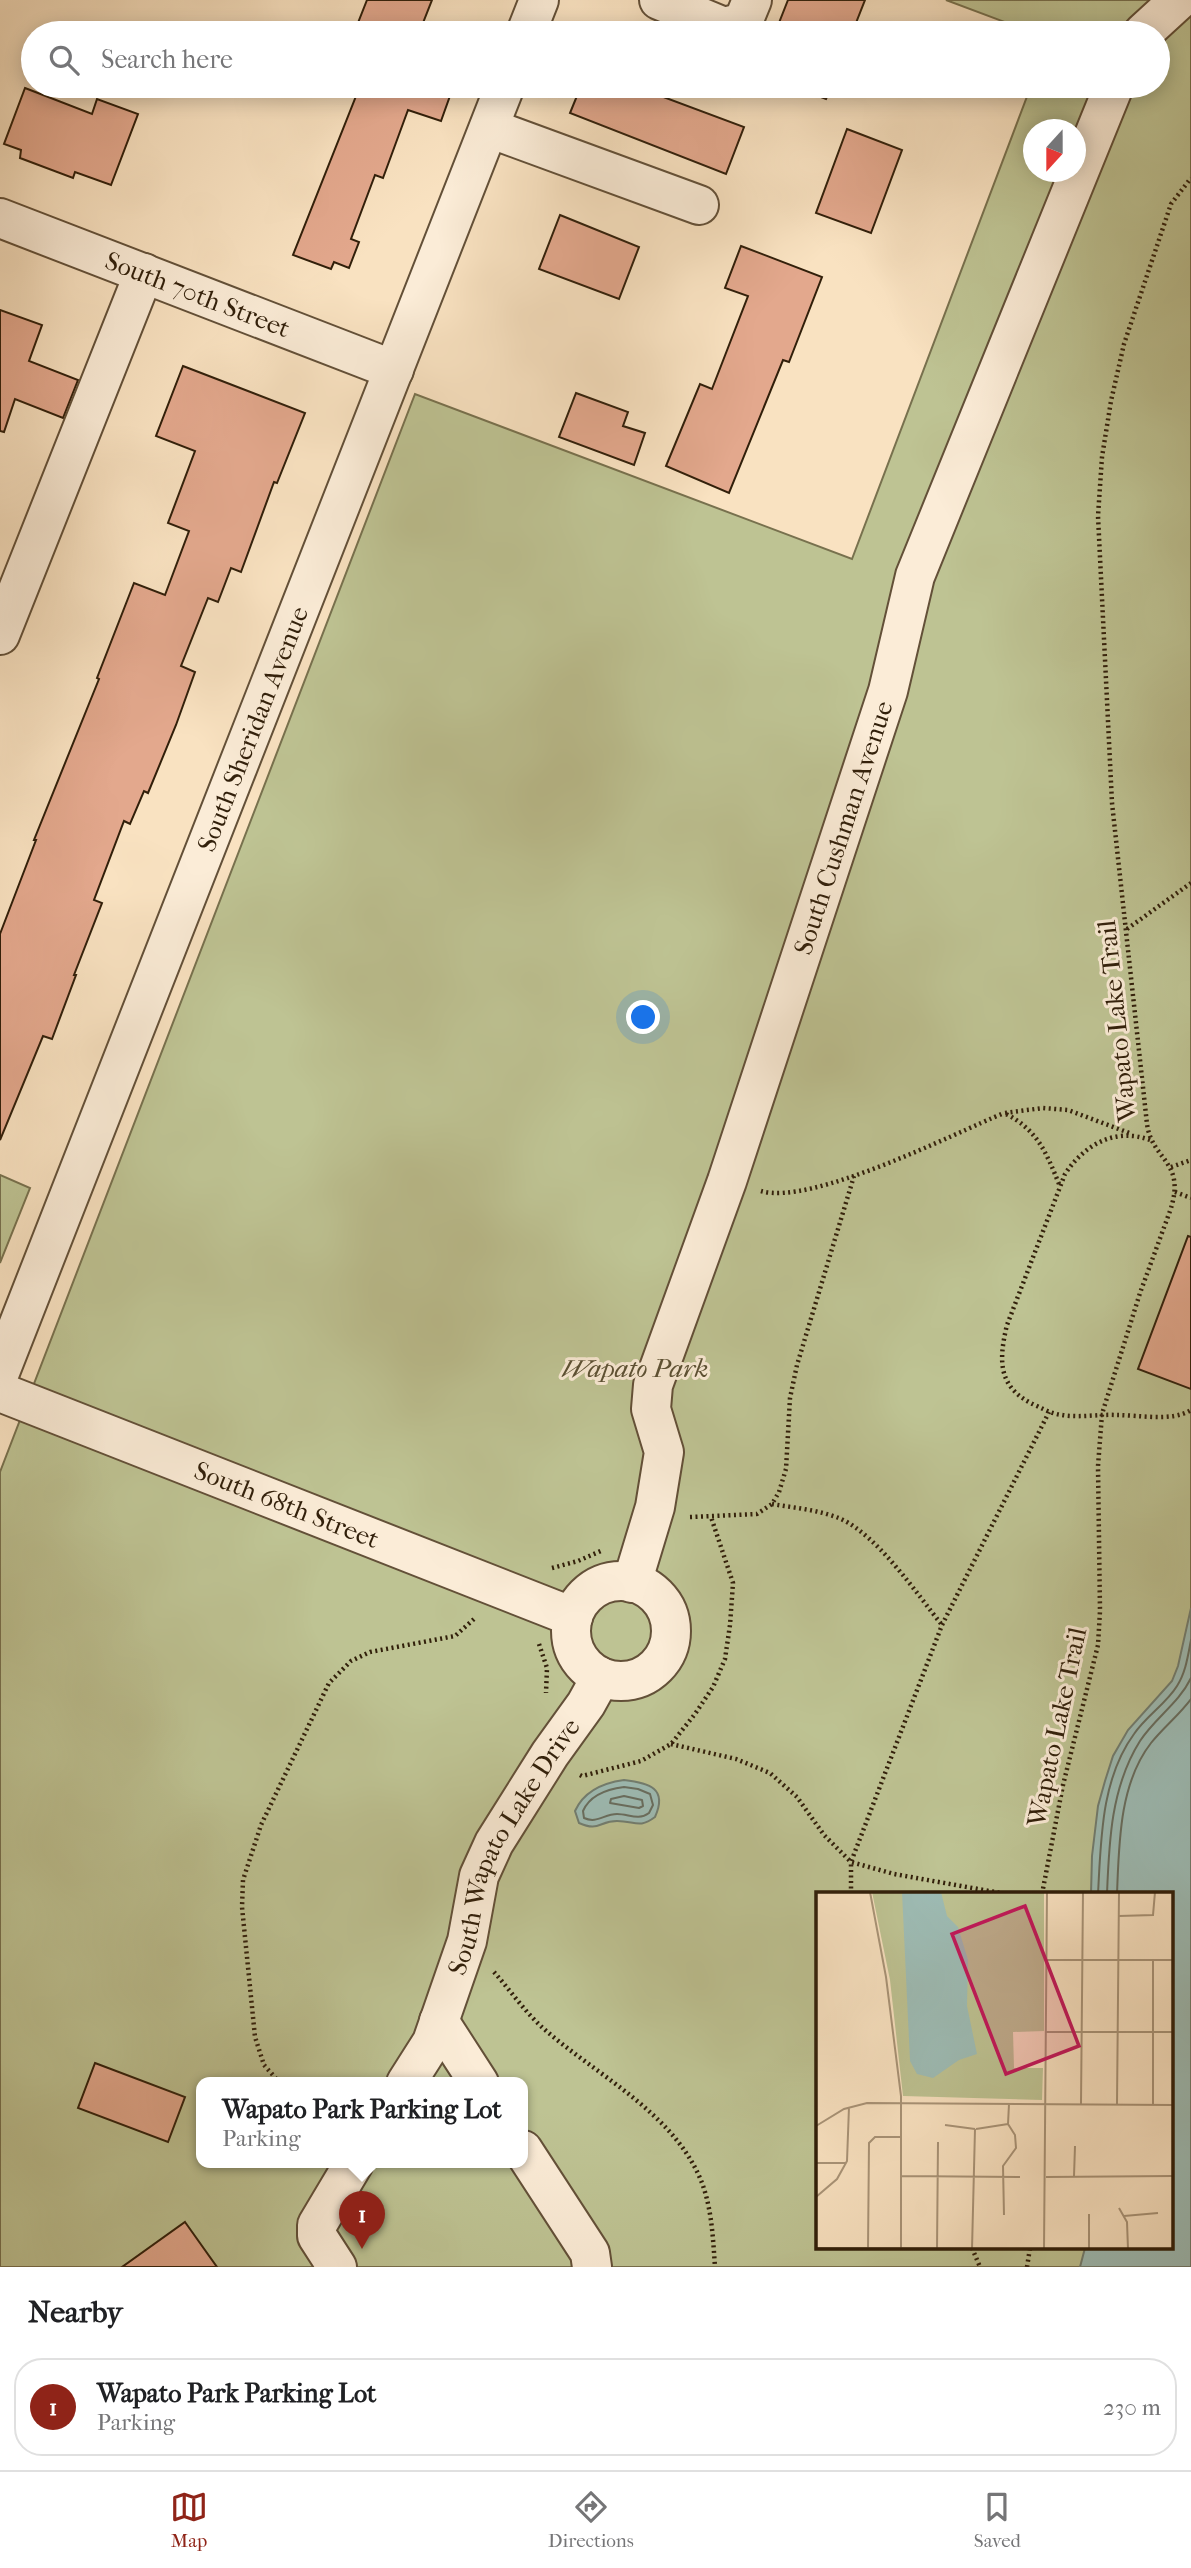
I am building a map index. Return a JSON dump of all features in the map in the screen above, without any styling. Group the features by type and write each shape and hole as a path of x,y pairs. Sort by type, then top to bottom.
{"street":[{"path":"531,21 539,0"},
{"path":"659,0 710,21"},
{"path":"743,21 752,0"},
{"path":"1156,21 1180,0"},
{"name":"South Sheridan Avenue","path":"0,1372 500,98"},
{"name":"South Cushman Avenue","path":"632,1583 655,1507 664,1452 652,1409 653,1385 727,1181 888,691 915,576 1109,98"},
{"path":"489,128 699,205"},
{"name":"South 70th Street","path":"0,218 394,370"},
{"path":"0,635 144,272"},
{"name":"South 68th Street","path":"0,1392 573,1618"},
{"path":"618,1581 632,1583 648,1590 660,1600 668,1614 671,1629 669,1644 652,1670 638,1678 623,1681 593,1673 581,1662 570,1633 579,1603 589,1592 603,1584 618,1581"},
{"name":"South Wapato Lake Drive","path":"410,2077 432,2042 467,1941 479,1876 494,1843 550,1754 586,1704 601,1676"},
{"path":"439,2021 475,2077"},
{"path":"528,2158 590,2253 592,2267"},
{"path":"337,2267 317,2236 317,2225 351,2168"}],"path":[{"name":"Wapato Lake Trail","path":"1042,1892 1063,1785 1098,1645 1098,1466 1102,1414 1175,1192 1171,1167 1151,1140 1147,1124 1111,790 1098,516 1102,457 1124,344 1171,204 1191,178"},
{"path":"1126,929 1191,883"},
{"path":"727,1181 767,1193 839,1182 1004,1113 1043,1108 1069,1110 1151,1140"},
{"path":"1004,1113 1021,1122 1034,1136 1045,1150 1060,1184"},
{"path":"1139,1137 1110,1138 1093,1144 1077,1157 1060,1184 1007,1325 1002,1358 1003,1372 1012,1389 1030,1403 1062,1415 1168,1416 1191,1410"},
{"path":"1171,1167 1191,1160"},
{"path":"655,1507 694,1518 757,1514 772,1504 786,1469 790,1398 797,1365 854,1176"},
{"path":"1175,1192 1191,1198"},
{"path":"851,1892 851,1861 942,1625 1049,1412"},
{"path":"772,1504 814,1511 842,1520 884,1554 942,1625"},
{"path":"275,2077 264,2065 255,2037 242,1907 243,1880 261,1825 328,1683 351,1661 370,1652 455,1636 479,1614"},
{"path":"671,1744 736,1759 770,1773 796,1797 824,1835 851,1861 894,1874 995,1892"},
{"path":"467,1941 542,2027 645,2109 679,2144 702,2182 710,2207 715,2267"},
{"path":"973,2250 980,2267"}],"green space":[{"name":"Wapato Park","path":"946,0 1191,0 1191,2267 0,2267 0,1472 415,394 852,559 1026,98 1170,98 1170,21 1002,21"},
{"path":"0,1175 30,1188 0,1263"}],"water":[{"path":"1191,1608 1191,2267 1080,2267 1084,2250 1174,2250 1174,1892 1091,1892 1098,1806 1113,1756 1128,1730 1172,1681"},
{"path":"624,1780 648,1785 654,1789 659,1799 655,1817 641,1824 611,1821 591,1826 579,1823 575,1811 583,1798 601,1786"}],"building":[{"path":"367,0 432,0 424,21 359,21"},
{"path":"788,0 865,0 857,21 780,21"},
{"path":"21,98 51,98 92,114 97,99 138,114 111,185 75,172 73,178 20,158 21,150 4,144"},
{"path":"355,98 449,98 441,121 408,110 383,178 375,175 351,239 359,242 349,268 334,262 331,269 293,255"},
{"path":"576,98 666,98 744,127 726,174 570,113"},
{"path":"847,129 902,150 871,233 816,213"},
{"path":"560,215 639,247 619,299 539,269"},
{"path":"741,246 822,277 789,362 783,360 729,493 666,466 700,384 712,389 748,296 725,288"},
{"path":"0,310 42,325 29,361 78,380 63,418 15,399 4,432 0,431"},
{"path":"183,366 305,413 277,483 274,482 241,572 231,568 218,602 208,598 181,666 195,672 176,725 148,793 144,791 130,824 124,821 94,900 102,903 52,1039 43,1036 0,1140 0,934 134,583 165,595 189,531 168,523 195,451 156,436"},
{"path":"576,393 628,412 623,426 645,433 634,465 559,437"},
{"path":"1188,1236 1191,1237 1191,1389 1138,1369"},
{"path":"95,2063 185,2097 168,2142 78,2108"},
{"path":"185,2222 217,2267 122,2267"}],"place":[{"name":"Wapato Park Parking Lot","path":"362,2249"}]}
